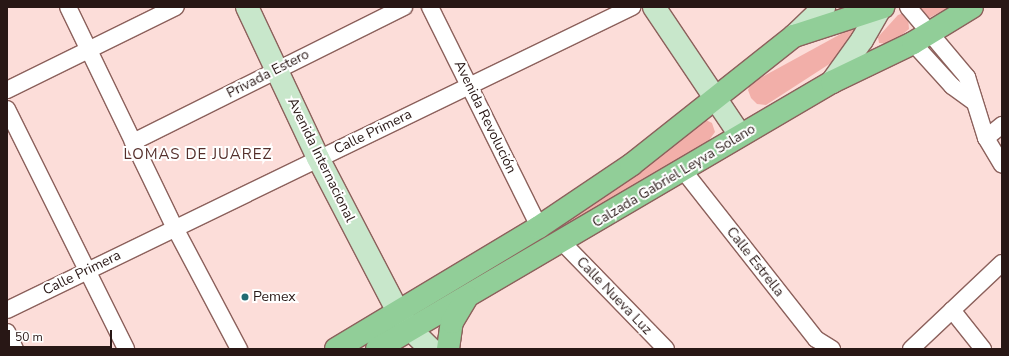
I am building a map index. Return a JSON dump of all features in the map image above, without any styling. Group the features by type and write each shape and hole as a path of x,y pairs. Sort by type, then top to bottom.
{"main road":[{"name":"Calzada Gabriel Leyva Solano","path":"377,349 404,320 632,165 794,36 881,7"},
{"name":"Calzada Gabriel Leyva Solano","path":"336,349 404,320 471,294 562,242 740,135 832,82 921,38 972,7"},
{"path":"448,349 452,322 462,302 471,294"}],"street":[{"path":"68,7 90,49 175,228 239,349"},
{"path":"7,90 176,7"},
{"name":"Avenida Internacional","path":"247,7 278,69 318,158 404,320 431,349"},
{"name":"Privada Estero","path":"134,142 404,7"},
{"name":"Avenida Revolución","path":"430,7 539,227"},
{"name":"Calle Primera","path":"7,310 88,269 632,7"},
{"path":"654,7 716,97 740,135"},
{"path":"794,36 824,7"},
{"path":"832,82 862,40 881,7"},
{"path":"908,7 921,38 952,86 973,101 986,138 1002,166"},
{"path":"7,109 88,269 126,349"},
{"path":"986,138 1002,126"},
{"name":"Calle Estrella","path":"683,170 816,339 832,349"},
{"name":"Calle Nueva Luz","path":"562,242 666,349"},
{"path":"911,349 1002,263"},
{"path":"952,310 983,349"},
{"path":"7,332 15,349"}],"shaded area":[{"path":"916,7 950,7 925,20"},
{"path":"904,13 908,17 909,29 891,44 879,43 878,37 898,15"},
{"path":"859,24 834,61 766,105 757,104 751,98 748,90 751,83"},
{"path":"704,119 712,123 715,132 707,143 555,232"}],"place":[{"name":"Pemex","path":"245,297"}],"district":[{"name":"LOMAS DE JUAREZ","path":"198,155"}]}
